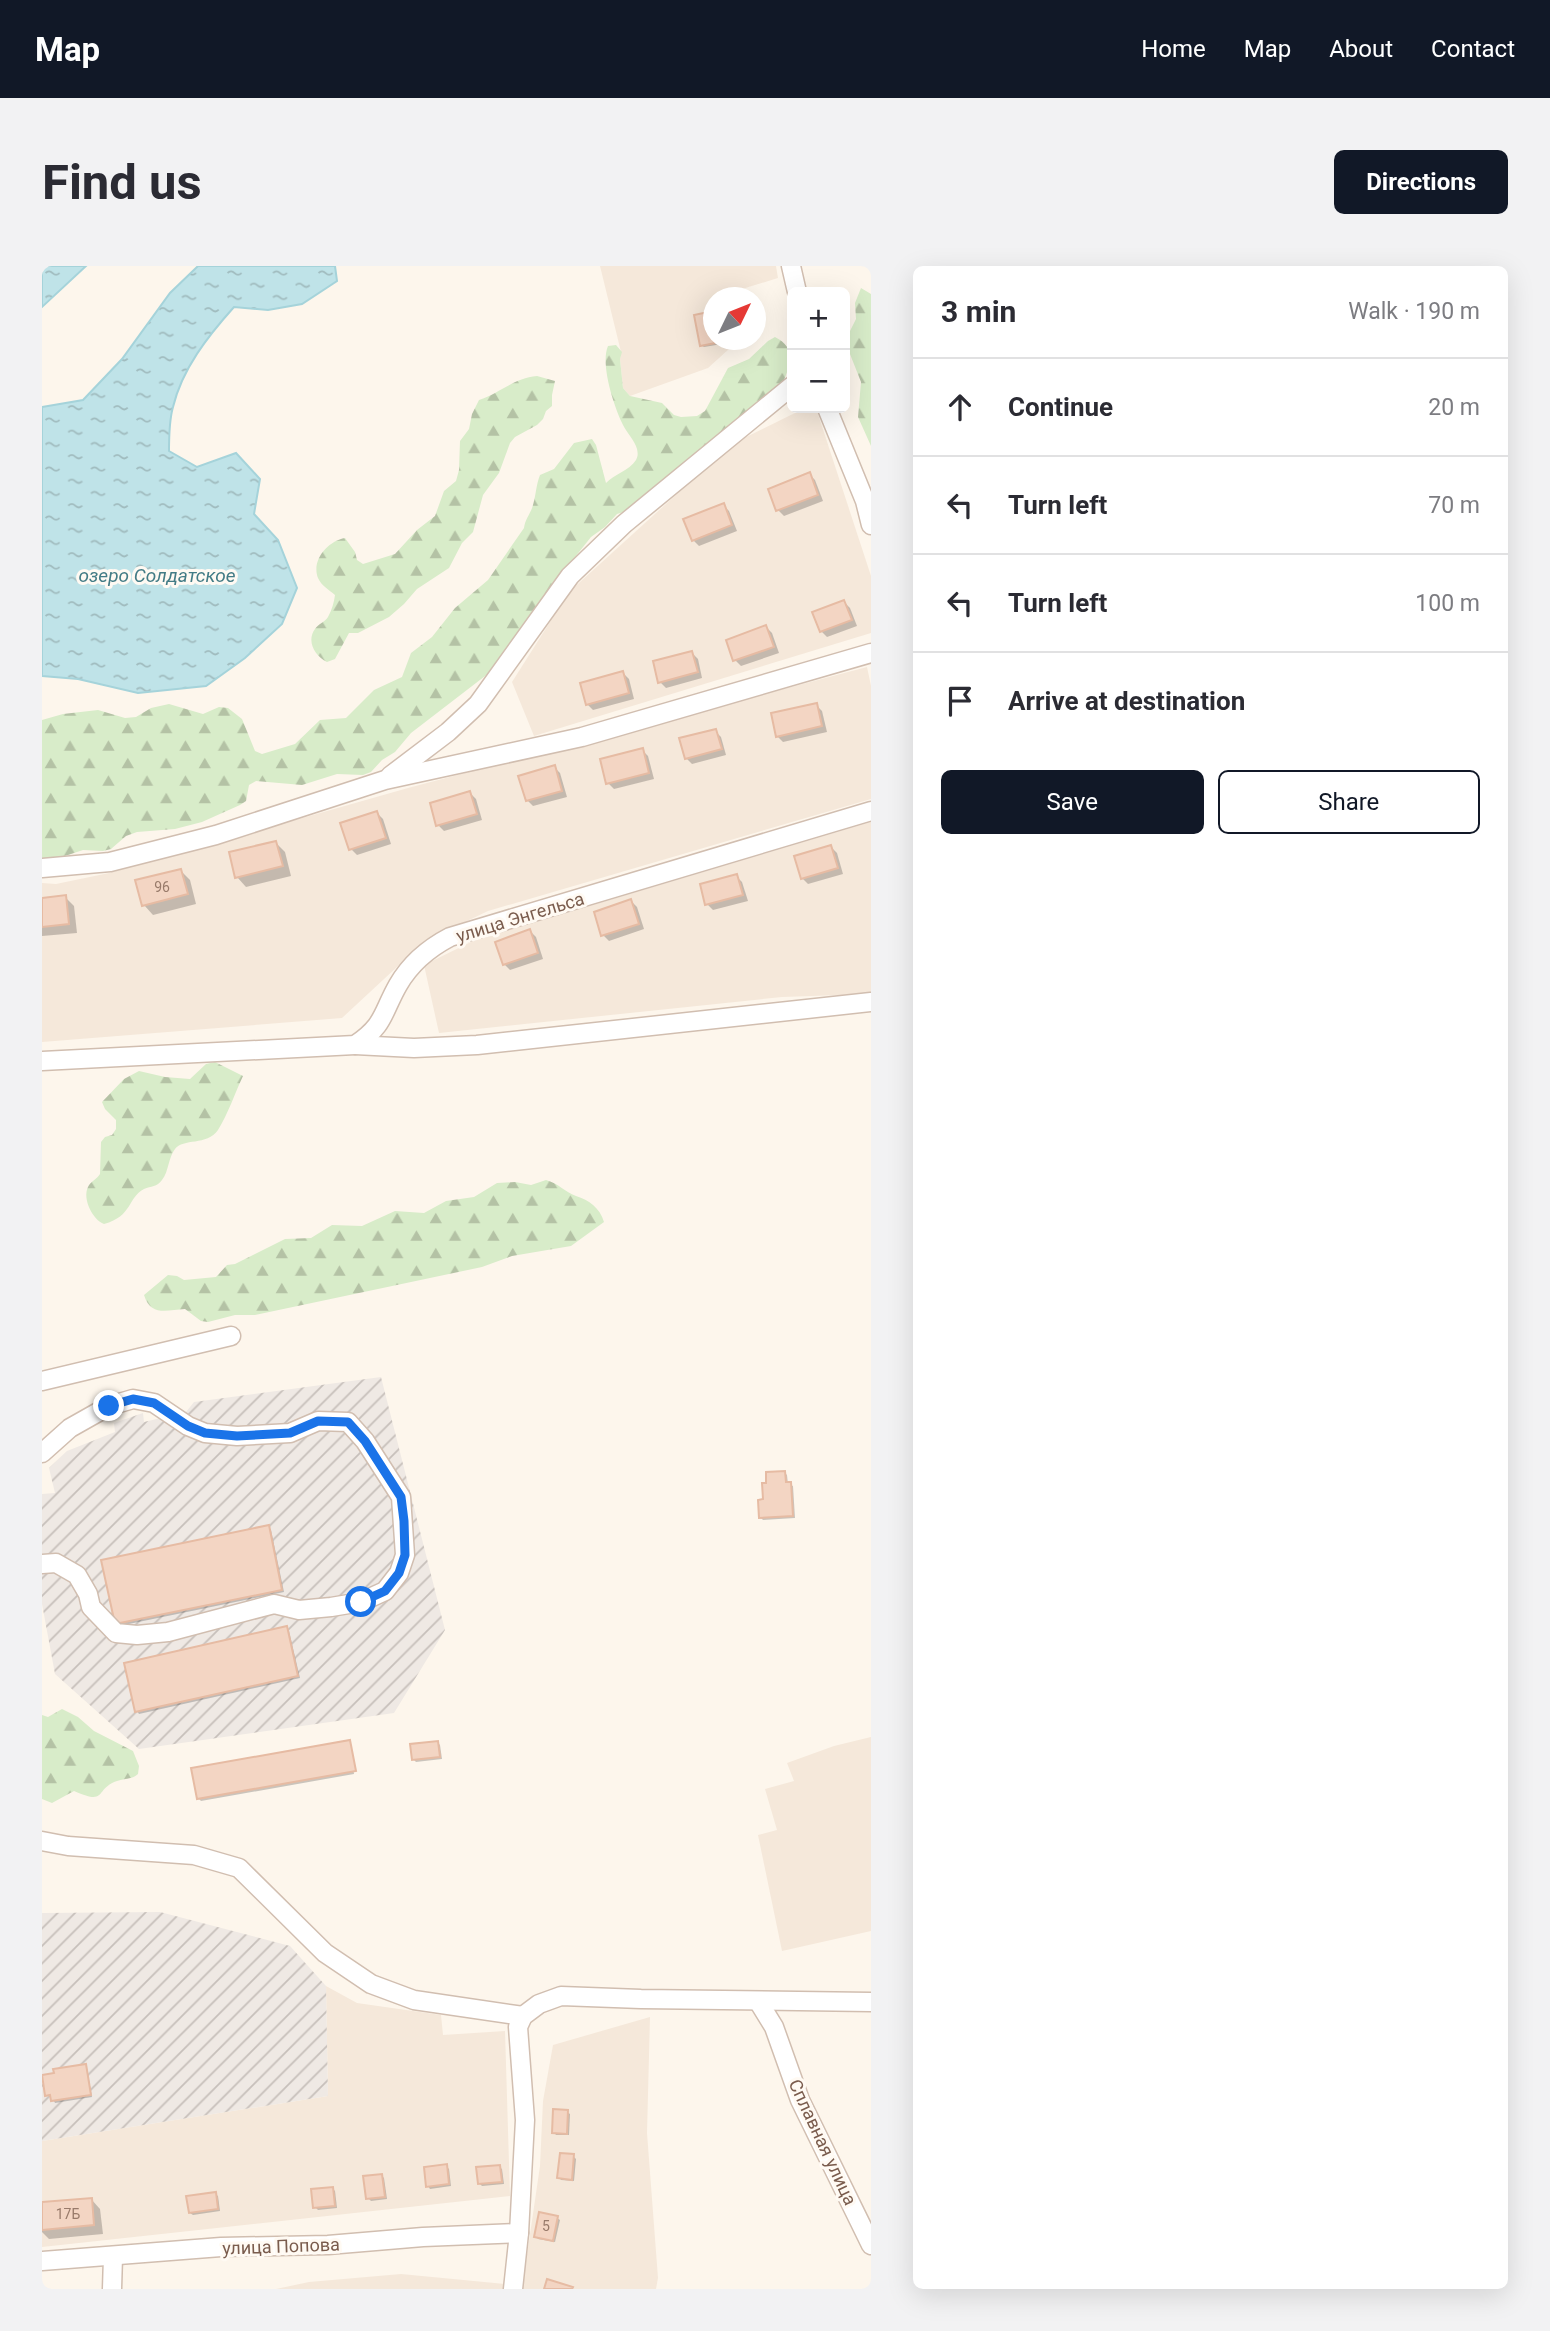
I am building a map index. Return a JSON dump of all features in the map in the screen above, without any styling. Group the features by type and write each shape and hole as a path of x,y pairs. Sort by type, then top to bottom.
{"street":[{"path":"791,266 796,287"},
{"path":"385,780 448,732 478,704 570,576 624,524 787,390"},
{"path":"829,413 866,501 871,525"},
{"path":"42,868 110,862 216,835 385,780 582,737 871,653"},
{"name":"улица Энгельса","path":"355,1045 380,1023 399,983 419,958 450,937 871,811"},
{"path":"42,1061 355,1045 414,1048 477,1045 871,1002"},
{"path":"42,1381 231,1336"},
{"path":"42,1452 70,1428 109,1406 133,1399 154,1403 188,1426 205,1433 237,1436 290,1433 318,1421 348,1422 365,1441 401,1497 405,1555 399,1573 385,1591 361,1602 299,1610 274,1604 167,1632 137,1635 116,1633 91,1607 88,1594 77,1575 56,1563 42,1564"},
{"path":"42,1841 68,1846 194,1854 239,1868 325,1953 371,1984 414,2000 523,2016"},
{"path":"513,2289 525,2120 518,2027 523,2016 539,2004 561,1996 871,2002"},
{"name":"Сплавная улица","path":"758,2000 774,2027 800,2100 871,2245"},
{"name":"улица Попова","path":"42,2262 221,2247 328,2245 423,2237 519,2234"},
{"path":"112,2289 113,2257"}],"shaded area":[{"path":"600,266 776,266 778,278 749,287 703,287 703,350 728,350 708,368 630,396 623,388 621,352"},
{"path":"795,413 818,413 871,576 871,633 534,736 512,682 569,592 732,444"},
{"path":"867,667 871,686 871,799 488,911 425,941 342,1018 42,1042 42,883 56,884 109,873 408,788"},
{"path":"871,822 871,994 782,997 439,1033 424,965 475,940"},
{"path":"381,1377 445,1630 394,1713 139,1749 55,1674 42,1604 42,1494 55,1493 49,1468 67,1451 115,1432 114,1423 143,1413 144,1422 186,1412 194,1402"},
{"path":"871,1737 871,1931 782,1951 758,1835 777,1830 765,1789 794,1781 787,1763 834,1746"},
{"path":"160,1912 290,1946 326,1986 328,2096 42,2141 42,1913"},
{"path":"326,1986 357,2003 441,2015 443,2035 505,2031 510,2196 42,2247 42,2141 328,2096"},
{"path":"650,2017 647,2133 658,2278 656,2289 522,2289 540,2166 543,2101 553,2045"},
{"path":"401,2274 505,2284 503,2289 276,2289 309,2282"}],"green space":[{"path":"861,288 871,294 871,446 858,417 861,382 850,354 850,331 856,319 855,303"},
{"path":"775,337 787,347 787,371 781,387 640,507 617,514 591,537 544,596 525,632 506,649 489,673 411,733 395,752 382,760 371,772 363,775 337,774 302,785 256,781 249,785 246,801 202,822 175,829 137,832 126,836 111,849 103,851 83,850 59,858 42,859 42,720 63,714 98,710 125,718 136,717 151,708 169,704 203,714 219,707 228,708 242,719 255,751 262,754 295,744 320,720 346,718 374,690 402,677 411,653 432,637 455,608 488,580 524,528 540,475 554,469 574,443 592,439 606,483 636,460 636,446 619,417 609,385 606,363 608,346 616,345 622,352 620,359 623,388 630,396 662,403 674,415 681,417 697,416 705,411 728,368 749,359 758,350 766,350 768,341"},
{"path":"537,376 555,381 552,406 537,425 515,437 510,443 499,473 483,495 473,532 462,543 449,568 417,589 389,617 358,633 349,633 335,659 327,662 313,648 311,638 316,627 328,617 335,595 318,578 316,571 322,552 345,538 357,560 363,564 395,554 417,530 435,516 444,491 456,481 460,441 469,429 479,400 521,380"},
{"path":"215,1062 243,1076 218,1130 208,1138 175,1149 160,1182 139,1193 125,1212 113,1221 104,1224 100,1222 86,1197 89,1185 100,1174 101,1142 116,1129 116,1120 102,1102 124,1079 139,1071 190,1079 206,1064"},
{"path":"546,1180 590,1202 604,1222 571,1246 512,1256 482,1267 255,1315 235,1315 208,1322 201,1321 185,1309 155,1309 144,1295 168,1275 184,1280 216,1277 227,1265 235,1264 285,1239 311,1238 332,1225 362,1226 395,1211 424,1213 446,1201 474,1197 497,1183 531,1185"},
{"path":"62,1709 78,1717 94,1731 133,1751 139,1766 138,1774 110,1784 96,1797 74,1791 52,1803 42,1799 42,1715 48,1717"}],"water":[{"path":"42,266 86,266 42,307"},
{"name":"озеро Солдатское","path":"198,266 335,266 337,281 302,304 268,310 234,307 189,366 177,393 170,423 169,451 197,467 236,453 260,479 254,514 278,540 297,588 282,624 245,658 206,686 138,693 78,679 42,676 42,407 83,400 122,359 170,293"}],"building":[{"path":"703,313 703,345 700,346 694,315"},
{"path":"810,472 818,495 776,511 768,489"},
{"path":"724,503 732,525 692,541 683,519"},
{"path":"844,600 852,620 820,632 812,612"},
{"path":"766,625 774,647 733,661 726,640"},
{"path":"692,651 698,672 658,683 653,661"},
{"path":"623,671 629,693 586,705 580,683"},
{"path":"817,703 822,726 776,737 771,713"},
{"path":"716,729 722,749 685,759 679,738"},
{"path":"643,748 649,773 606,784 600,759"},
{"path":"555,765 562,791 526,801 518,776"},
{"path":"470,791 477,814 436,826 430,803"},
{"path":"377,811 386,838 349,850 340,823"},
{"path":"276,841 283,866 235,878 229,852"},
{"path":"831,845 838,868 801,879 794,856"},
{"path":"181,869 188,894 142,906 135,880"},
{"path":"737,874 743,895 705,905 700,884"},
{"path":"66,895 69,924 42,927 42,898"},
{"path":"631,899 639,924 601,936 594,912"},
{"path":"530,929 538,953 503,965 495,942"},
{"path":"785,1471 786,1482 791,1482 793,1516 759,1518 758,1500 763,1499 762,1483 766,1483 766,1472"},
{"path":"269,1525 282,1590 115,1624 101,1560"},
{"path":"287,1626 298,1676 135,1712 124,1663"},
{"path":"350,1740 356,1771 197,1799 191,1768"},
{"path":"438,1741 440,1757 412,1760 410,1744"},
{"path":"86,2064 91,2095 51,2101 50,2095 45,2096 42,2075 54,2073 53,2069"},
{"path":"553,2109 568,2110 567,2134 552,2133"},
{"path":"560,2153 574,2154 572,2180 557,2178"},
{"path":"447,2164 449,2184 426,2187 424,2167"},
{"path":"500,2165 502,2182 478,2184 476,2167"},
{"path":"382,2174 385,2197 366,2199 363,2176"},
{"path":"333,2187 335,2206 313,2208 311,2189"},
{"path":"216,2192 218,2209 189,2213 186,2196"},
{"path":"92,2198 94,2225 42,2230 42,2202"},
{"path":"539,2212 558,2216 553,2241 534,2237"},
{"path":"547,2279 573,2287 544,2289"}],"route":[{"path":"109,1406 133,1399 154,1403 188,1426 205,1433 237,1436 290,1433 318,1421 348,1422 365,1441 401,1497 404,1521 405,1555 399,1573 385,1591 361,1602"}]}
